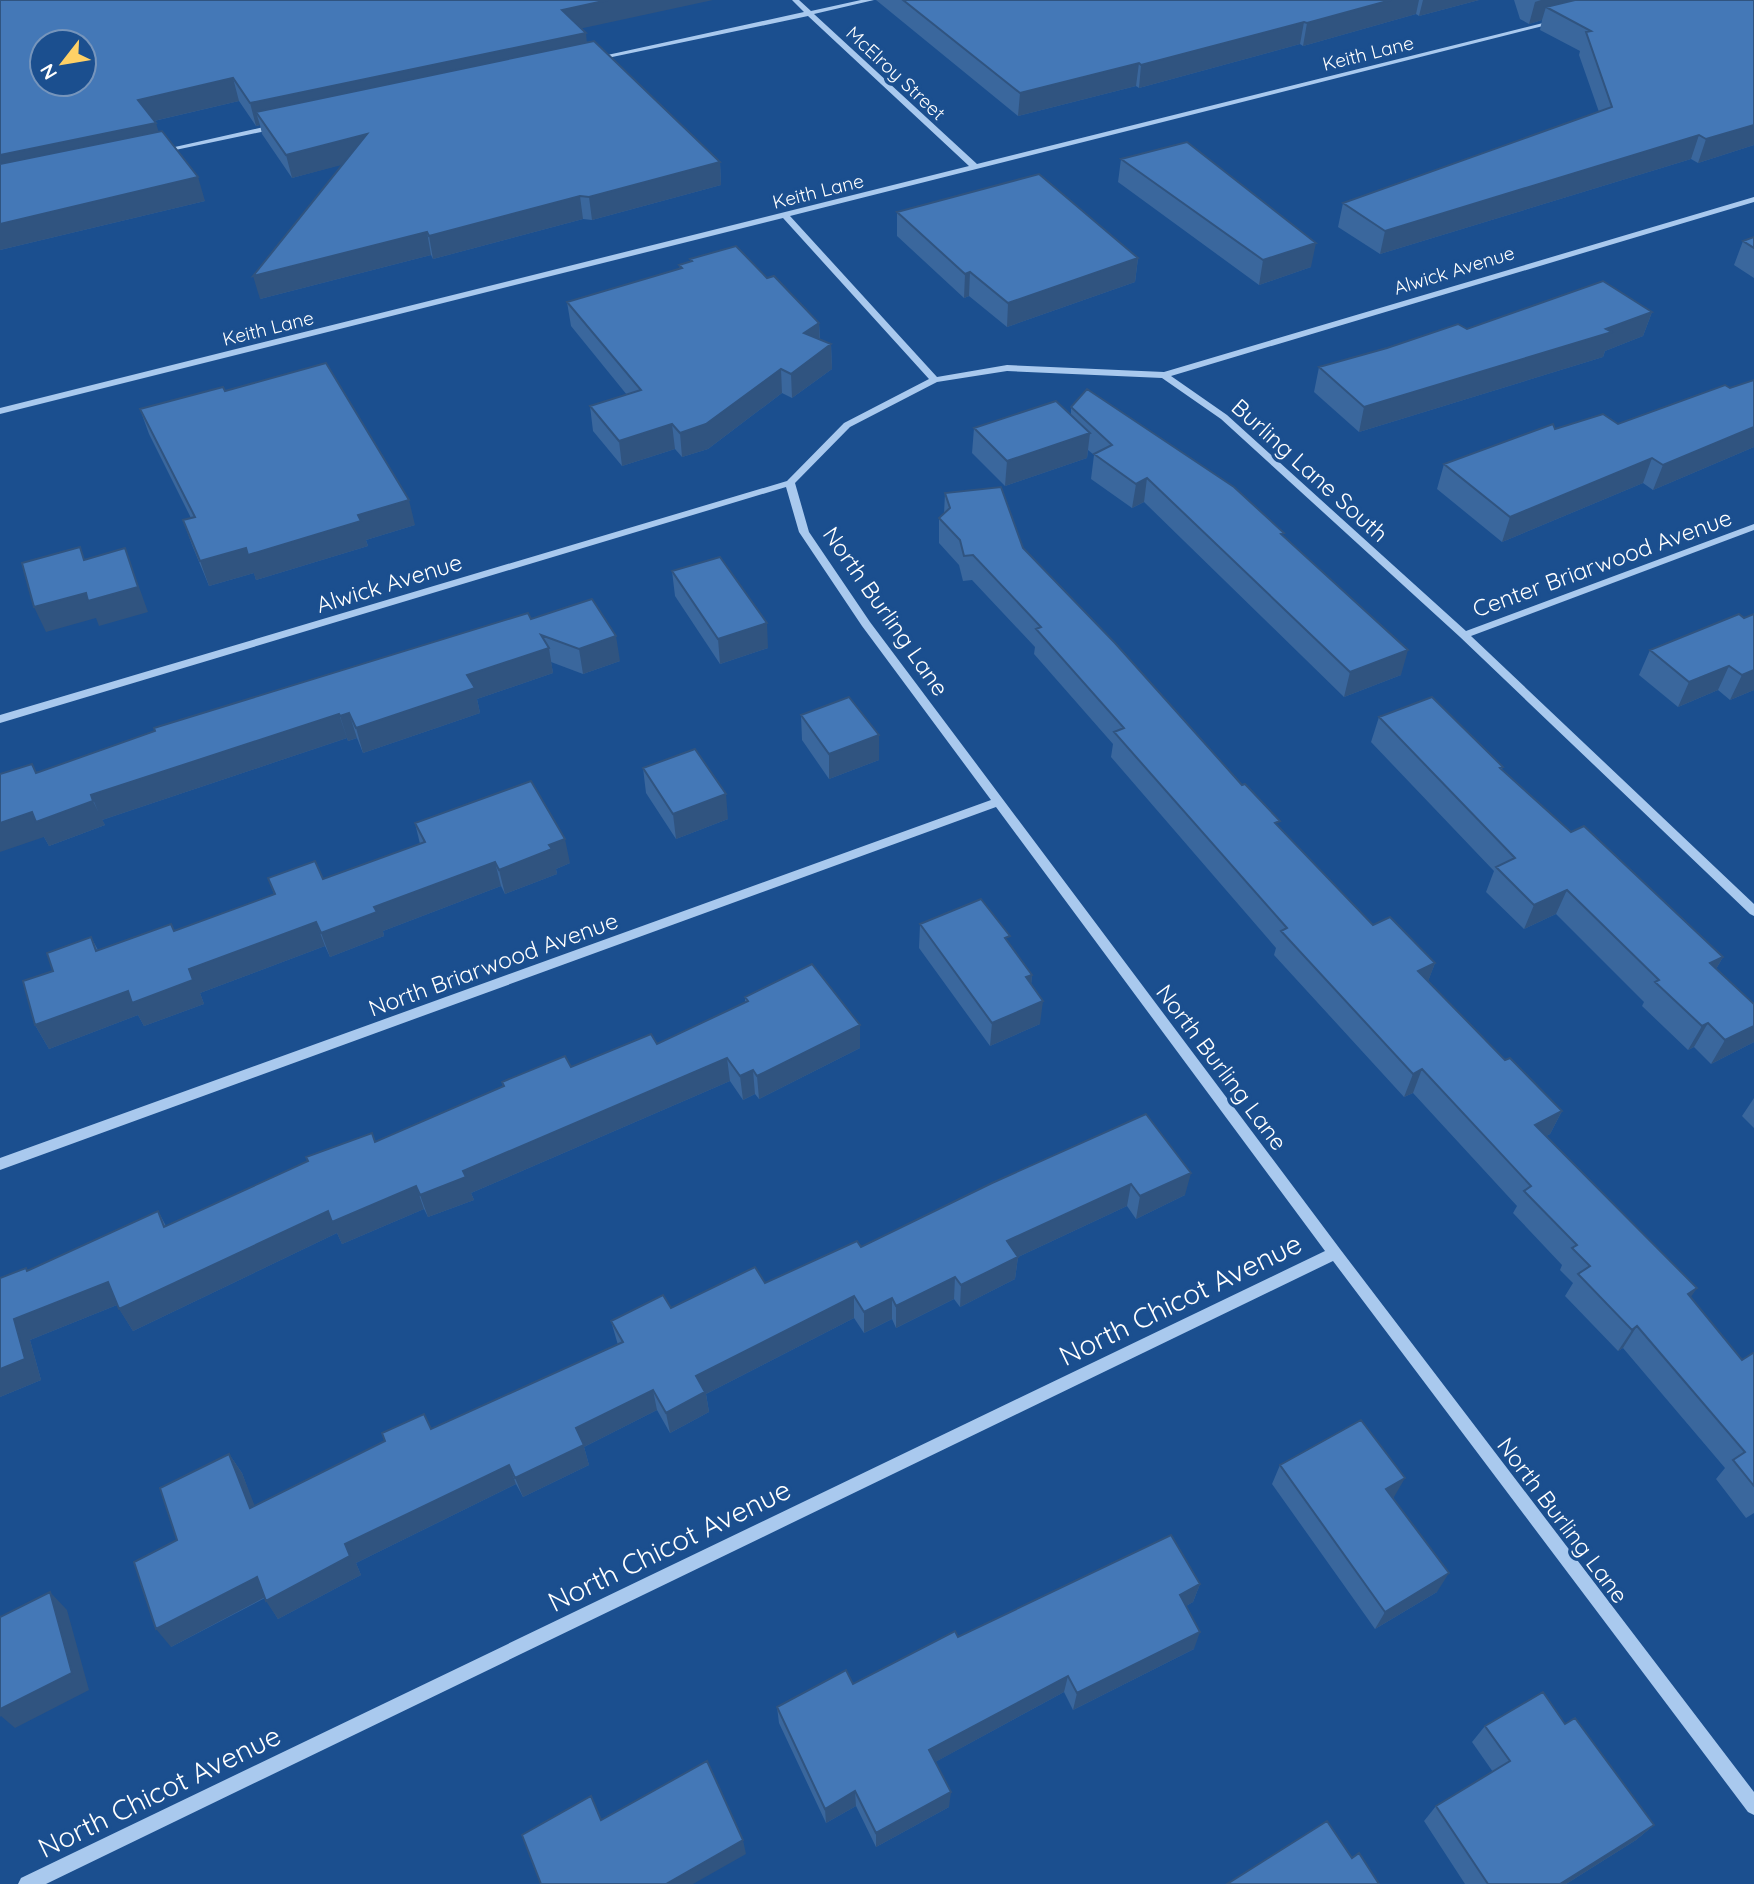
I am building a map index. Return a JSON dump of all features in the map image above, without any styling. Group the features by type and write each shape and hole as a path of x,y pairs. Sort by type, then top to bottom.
{"street":[{"name":"McElroy Street","path":"795,0 976,168"},
{"path":"585,61 872,0"},
{"name":"Keith Lane","path":"0,411 1563,20"},
{"path":"150,153 286,124"},
{"name":"Alwick Avenue","path":"1164,375 1754,199"},
{"path":"785,215 935,380"},
{"path":"790,483 847,425 935,380 1007,368 1164,375"},
{"name":"Burling Lane South","path":"1164,375 1224,417 1464,635 1754,911"},
{"name":"Alwick Avenue","path":"0,719 790,483"},
{"name":"North Burling Lane","path":"790,483 804,532 866,624 1335,1253 1754,1806"},
{"name":"Center Briarwood Avenue","path":"1464,635 1754,527"},
{"name":"North Briarwood Avenue","path":"0,1164 999,802"},
{"name":"North Chicot Avenue","path":"27,1884 1335,1253"}],"building":[{"path":"0,0 608,0 562,10 586,33 250,103 233,78 138,100 156,123 0,155"},
{"path":"903,0 1391,0 1141,65 1139,63 1020,93"},
{"path":"1575,0 1754,0 1754,125 1706,139 1699,135 1385,231 1343,203 1612,107 1586,32 1591,31 1546,7"},
{"path":"594,41 720,162 589,197 580,196 429,236 427,232 253,276 367,134 286,155 256,112"},
{"path":"162,131 198,177 0,224 0,164"},
{"path":"1187,142 1316,243 1263,260 1121,159"},
{"path":"1039,174 1138,258 1008,303 970,272 965,274 897,212"},
{"path":"1754,237 1754,248 1743,241"},
{"path":"736,246 767,278 774,276 819,323 804,333 831,344 791,374 781,369 706,424 680,433 672,424 619,441 590,406 641,390 567,302 682,268 679,265 692,261 690,259"},
{"path":"1603,281 1652,312 1606,329 1612,332 1364,407 1319,367 1458,324 1467,329"},
{"path":"326,363 409,500 358,515 361,521 248,555 246,548 200,561 183,520 195,517 140,409 223,387 225,391"},
{"path":"1754,380 1754,427 1663,465 1652,458 1510,517 1444,464 1553,424 1555,429 1603,414 1618,424 1725,385 1730,388"},
{"path":"1087,389 1234,487 1284,533 1281,534 1408,650 1350,672 1147,478 1136,484 1094,454 1112,445 1071,407"},
{"path":"1056,401 1090,433 1007,461 974,428"},
{"path":"1001,487 1023,548 1115,643 1242,785 1245,784 1280,821 1275,823 1373,925 1390,917 1435,963 1418,971 1505,1060 1510,1058 1562,1111 1535,1125 1697,1288 1688,1294 1742,1360 1754,1354 1754,1486 1733,1460 1745,1452 1637,1326 1632,1330 1578,1274 1590,1266 1572,1248 1577,1245 1524,1191 1531,1186 1422,1069 1413,1074 1281,931 1287,928 1114,732 1124,728 1036,629 1041,627 973,555 964,556 960,540 939,518 950,508 945,493"},
{"path":"80,547 84,560 125,548 138,587 88,601 86,593 34,607 22,563"},
{"path":"720,557 767,623 718,639 672,571"},
{"path":"592,599 616,636 579,649 541,635 549,648 467,675 475,688 356,728 349,713 339,714 91,795 93,801 36,822 32,812 0,823 0,774 32,764 36,773 155,731 154,728 528,613 531,619"},
{"path":"1739,614 1744,618 1754,614 1754,670 1742,675 1729,666 1689,682 1650,650"},
{"path":"849,697 879,735 829,754 801,715"},
{"path":"1432,697 1503,767 1500,768 1571,832 1584,826 1723,957 1710,963 1754,1004 1754,1026 1725,1040 1708,1023 1702,1026 1655,982 1659,980 1567,890 1534,905 1496,867 1515,858 1379,717"},
{"path":"695,749 726,794 673,814 643,768"},
{"path":"531,781 565,839 549,845 552,849 499,870 495,862 374,907 377,912 321,933 316,922 189,969 193,980 132,1003 128,991 35,1025 23,981 53,971 47,953 91,937 96,951 171,924 174,931 275,894 268,878 315,861 323,879 425,842 415,823"},
{"path":"981,899 1010,936 1005,938 1032,975 1026,977 1043,1001 992,1023 920,924"},
{"path":"812,964 860,1025 757,1076 753,1070 740,1076 727,1058 463,1171 466,1177 420,1195 416,1186 332,1222 328,1211 119,1309 108,1282 14,1319 25,1359 0,1369 0,1278 26,1268 27,1271 158,1211 164,1227 308,1161 306,1157 372,1133 375,1142 504,1086 502,1082 565,1056 571,1067 651,1034 657,1044 748,1001 745,997"},
{"path":"1146,1114 1191,1173 1140,1196 1131,1184 1007,1241 1018,1257 961,1285 955,1277 896,1306 892,1298 864,1312 854,1296 696,1376 705,1392 666,1413 653,1390 576,1428 584,1445 515,1478 509,1465 345,1544 350,1556 266,1601 257,1577 156,1629 134,1562 177,1540 160,1488 229,1454 250,1508 385,1441 382,1433 424,1414 431,1429 623,1342 611,1321 663,1295 671,1308 755,1267 765,1283 857,1241 861,1247 992,1183"},
{"path":"1361,1420 1405,1478 1386,1489 1449,1573 1385,1612 1280,1465"},
{"path":"1171,1535 1200,1584 1180,1595 1200,1632 1077,1693 1068,1676 929,1750 951,1792 876,1833 855,1791 825,1809 777,1707 846,1670 853,1684 955,1631 958,1637"},
{"path":"50,1592 72,1673 0,1709 0,1617"},
{"path":"1543,1692 1565,1724 1575,1718 1654,1825 1560,1884 1488,1884 1436,1806 1510,1761 1485,1726"},
{"path":"707,1761 743,1840 666,1884 541,1884 522,1835 591,1796 601,1820"},
{"path":"1327,1821 1352,1858 1359,1853 1379,1884 1227,1884"}]}
